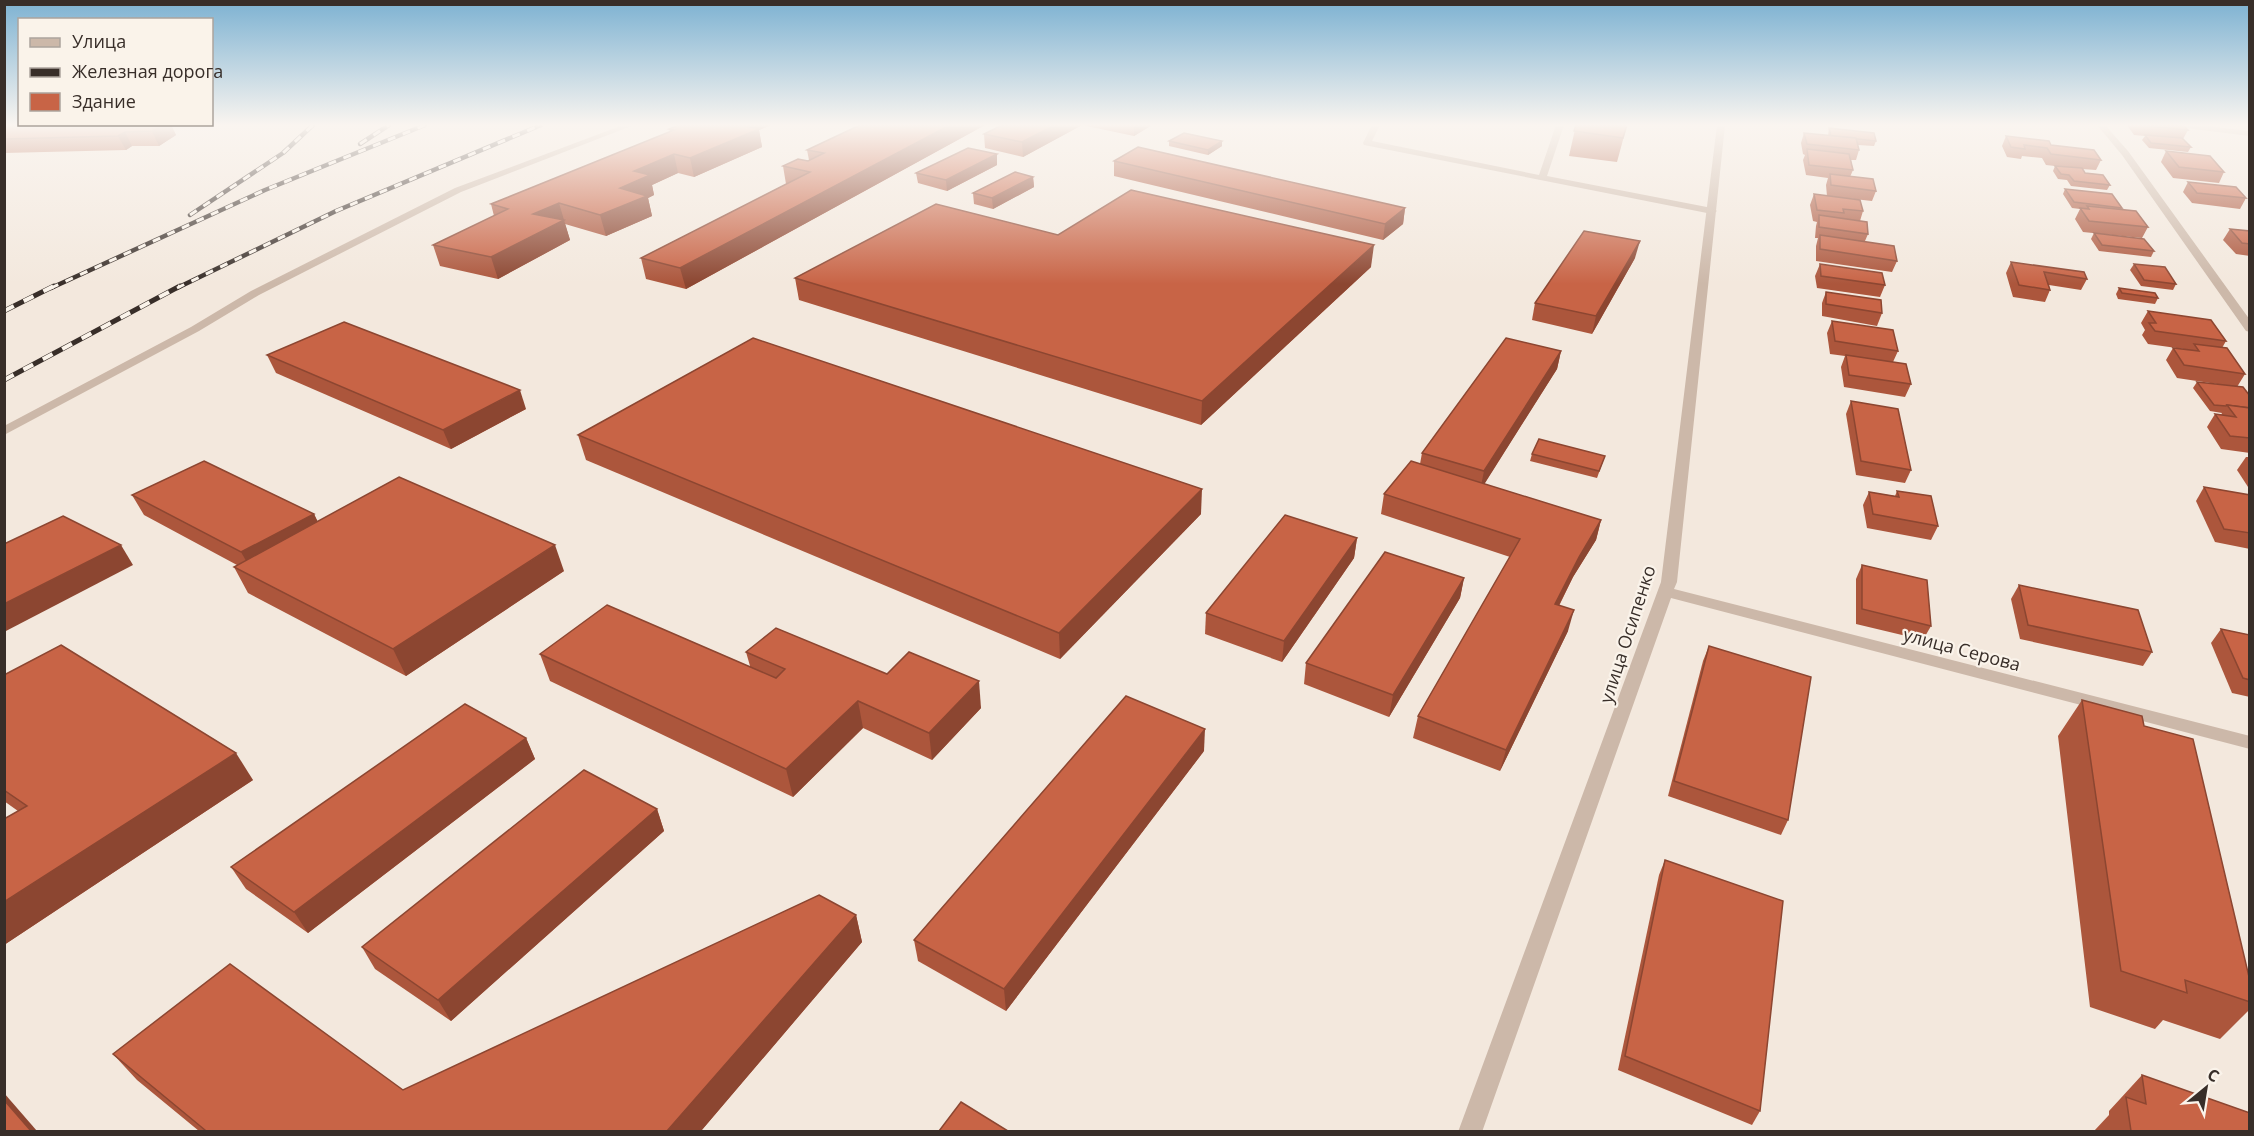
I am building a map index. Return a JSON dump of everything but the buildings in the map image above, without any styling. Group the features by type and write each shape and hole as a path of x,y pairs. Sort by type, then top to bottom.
{"street":[{"path":"4,432 195,329 255,293 458,190 490,178"},
{"path":"1542,178 1712,212"},
{"name":"улица Осипенко","path":"1470,1131 1669,582 1716,178"},
{"path":"2143,178 2250,329"},
{"name":"улица Серова","path":"1665,592 2250,743"}],"railway":[{"path":"190,215 245,178"},
{"path":"51,288 295,178"},
{"path":"177,288 336,211 415,178"},
{"path":"4,311 54,286"},
{"path":"4,380 180,286"}]}
